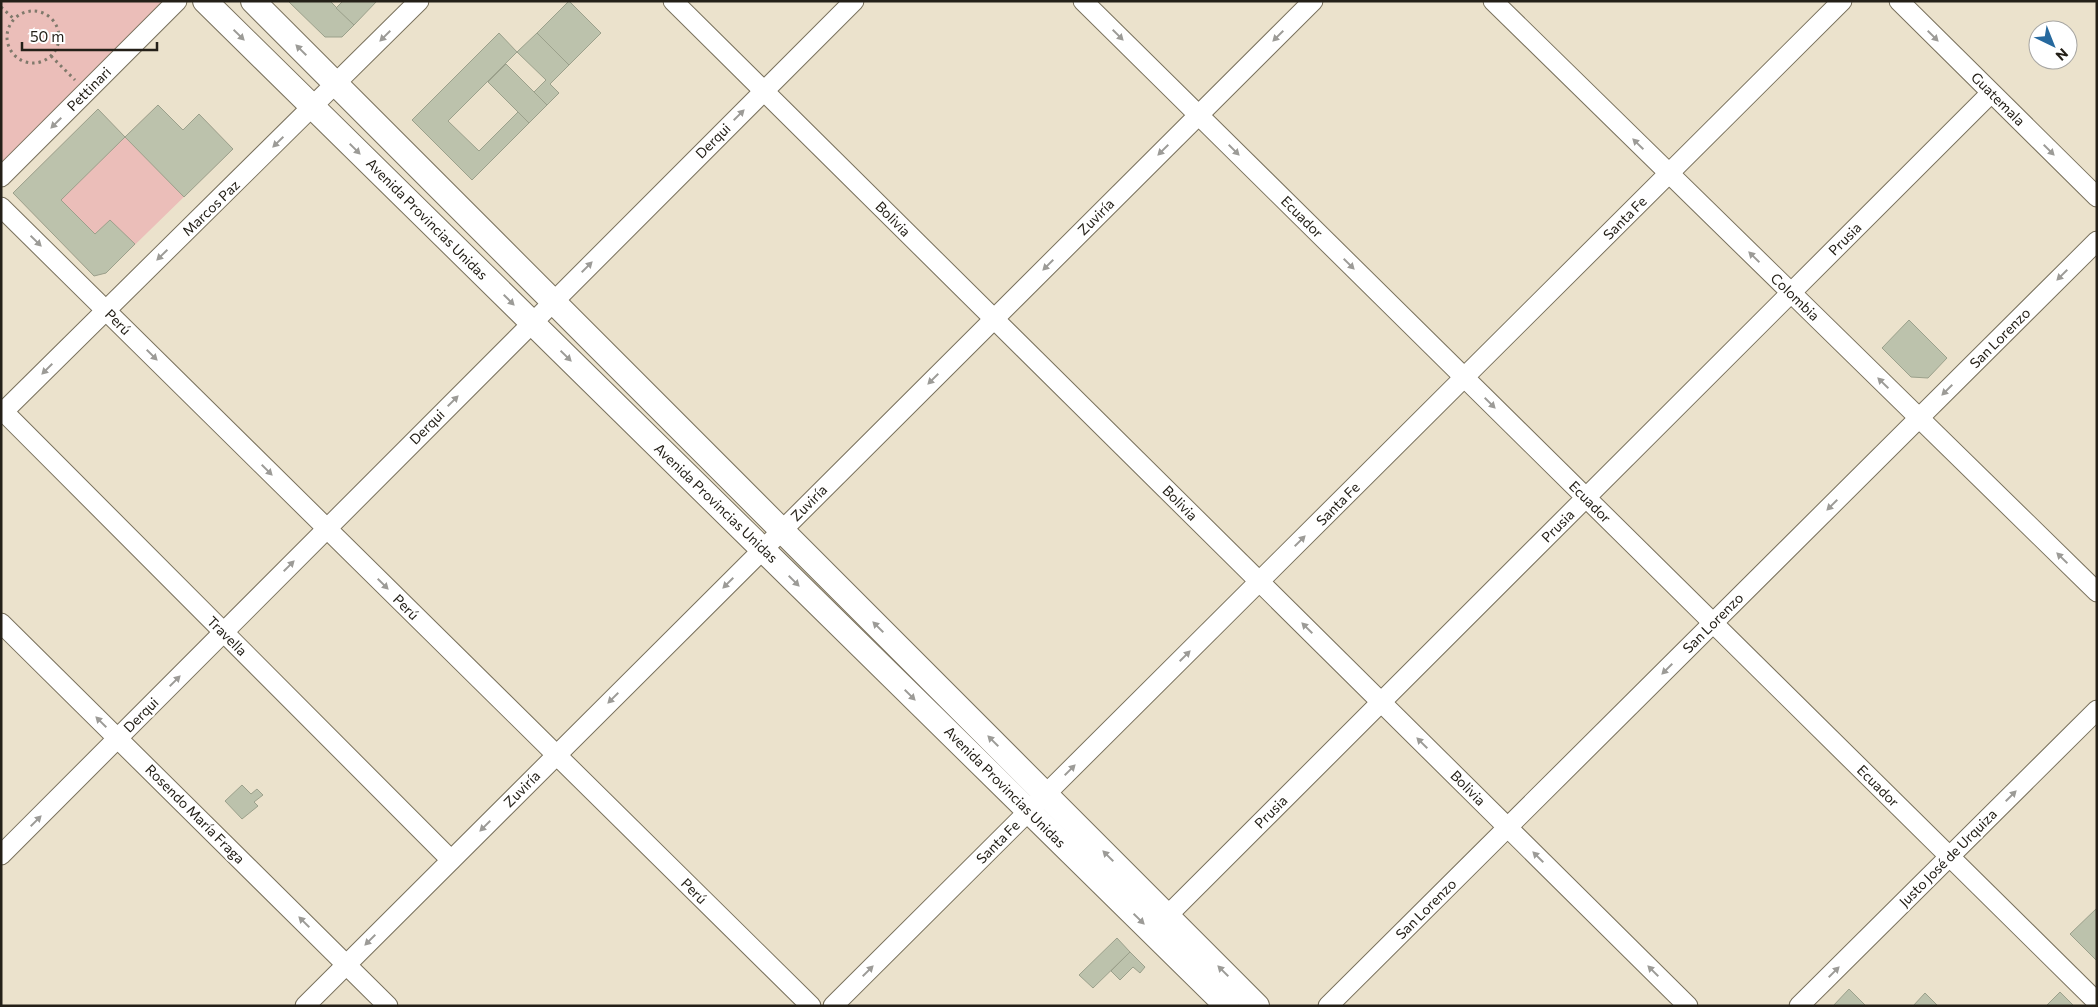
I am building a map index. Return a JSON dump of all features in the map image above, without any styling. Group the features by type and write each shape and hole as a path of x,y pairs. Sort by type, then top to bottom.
{"main road":[{"name":"Avenida Provincias Unidas","path":"205,1 1227,1006"},
{"name":"Avenida Provincias Unidas","path":"253,1 1257,1006"}],"street":[{"name":"Pettinari","path":"1,178 177,1"},
{"name":"Marcos Paz","path":"2,413 420,1"},
{"name":"Bolivia","path":"673,1 1688,1006"},
{"name":"Derqui","path":"1,855 854,1"},
{"name":"Ecuador","path":"1083,1 2097,1002"},
{"name":"Zuviría","path":"305,1006 1313,1"},
{"name":"Colombia","path":"1493,1 2097,592"},
{"name":"Santa Fe","path":"833,1006 1842,1"},
{"name":"Guatemala","path":"1898,1 2097,197"},
{"name":"Prusia","path":"1167,916 1991,93"},
{"name":"Perú","path":"1,207 811,1006"},
{"name":"San Lorenzo","path":"1328,1006 2097,241"},
{"name":"Travella","path":"2,413 450,860"},
{"name":"Rosendo María Fraga","path":"1,623 388,1006"},
{"name":"Justo José de Urquiza","path":"1799,1006 2097,710"}],"path":[{"path":"1,7 14,19"},
{"path":"28,11 37,11 52,19 56,25 59,42 51,56 42,62 32,64 14,56 8,47 6,37 8,27 14,19 28,11"},
{"path":"51,56 87,92"}],"shaded area":[{"path":"1,1 177,1 1,177"},
{"path":"158,105 183,130 199,114 233,149 106,273 94,276 13,193 98,109 125,137"}],"building":[{"path":"288,1 330,1 354,25 342,37 325,37"},
{"path":"343,1 377,1 354,25 336,8"},
{"path":"569,1 601,33 569,65 537,33"},
{"path":"499,33 517,52 448,121 479,151 518,112 529,123 472,180 412,120"},
{"path":"537,33 569,65 550,84 559,93 547,105 534,92 546,80 517,52"},
{"path":"506,64 547,105 529,123 488,82"},
{"path":"158,105 183,130 199,114 233,149 184,197 125,137"},
{"path":"98,109 125,137 61,200 95,234 110,220 135,244 106,273 94,276 13,193"},
{"path":"1909,320 1947,358 1928,378 1911,377 1882,348"},
{"path":"242,785 251,794 257,789 263,795 254,802 258,806 242,819 225,801"},
{"path":"2097,908 2097,961 2070,934"},
{"path":"1117,938 1130,952 1093,988 1079,975"},
{"path":"1130,952 1145,967 1140,973 1133,967 1120,980 1111,971"},
{"path":"1849,989 1866,1006 1833,1006"},
{"path":"2060,992 2074,1006 2046,1006"},
{"path":"1925,993 1938,1006 1913,1006"}]}
